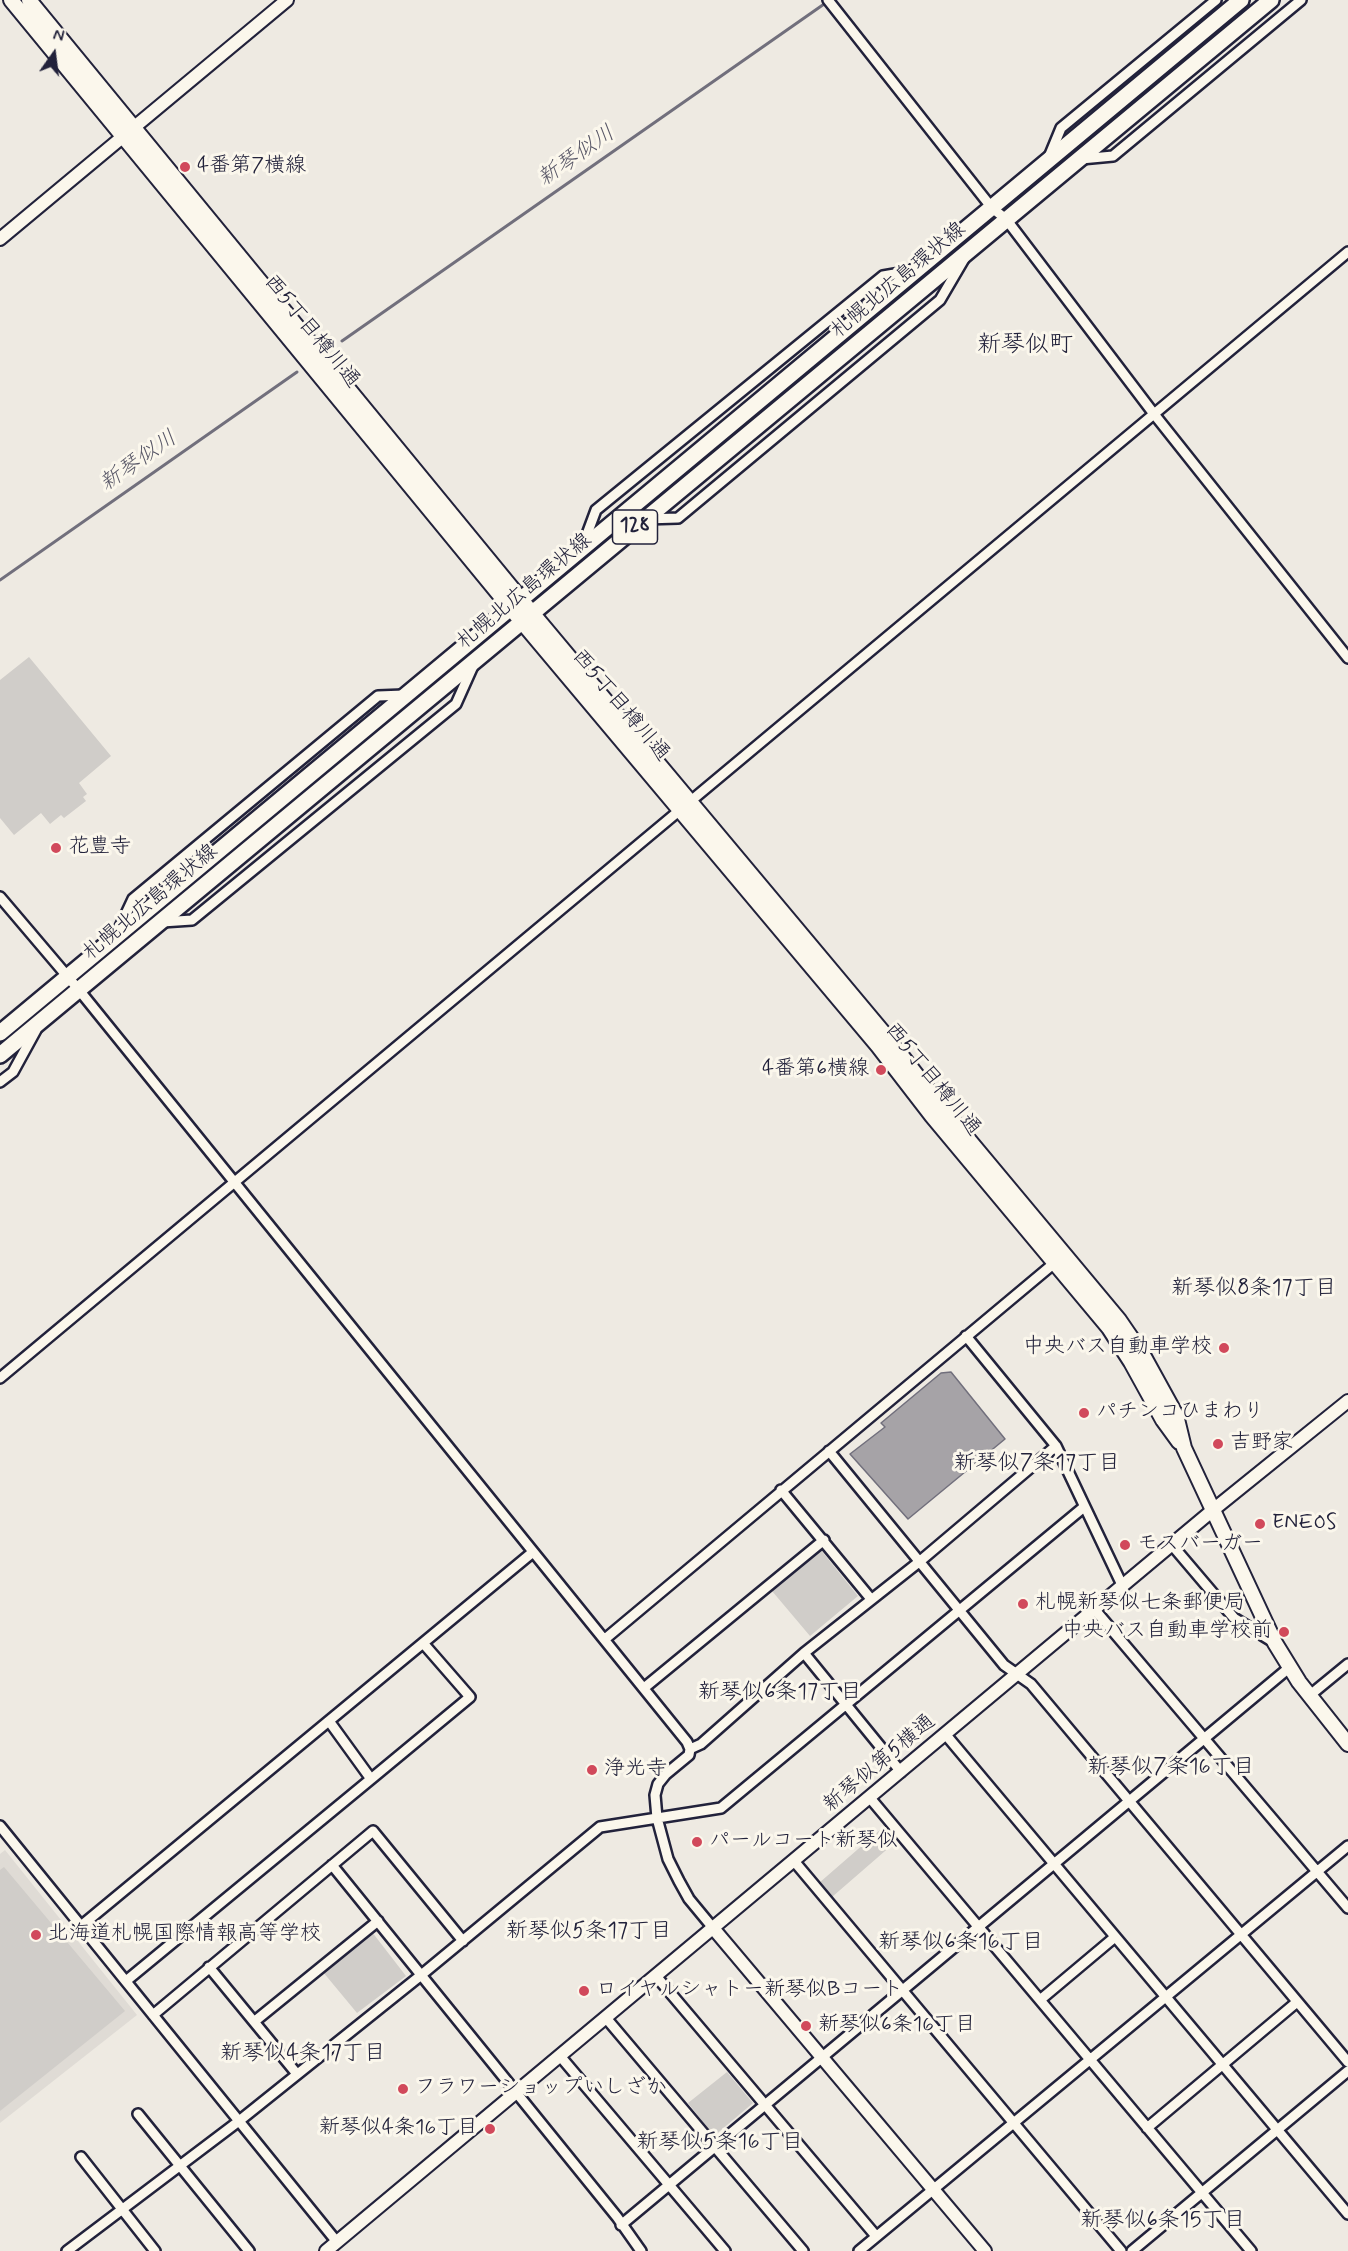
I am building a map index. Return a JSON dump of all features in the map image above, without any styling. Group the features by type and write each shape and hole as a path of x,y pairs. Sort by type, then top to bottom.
{"main road":[{"name":"西5丁目樽川通","path":"11,0 129,131"},
{"name":"西5丁目樽川通","path":"29,0 129,131 527,618 685,806 932,1116 1059,1259 1109,1328 1131,1362 1162,1420 1184,1448 1275,1643 1309,1696 1347,1741"},
{"name":"札幌北広島環状線","path":"0,1033 1241,0"},
{"name":"札幌北広島環状線","path":"0,1056 1271,0"}],"street":[{"path":"0,239 287,0"},
{"path":"1046,162 1060,128 1216,0"},
{"path":"1078,160 1113,156 1301,0"},
{"path":"831,3 992,208 1006,219 1154,414 1348,658"},
{"path":"0,1378 1348,252"},
{"path":"160,922 192,920 456,704 475,661"},
{"path":"0,897 66,978 79,990 233,1184 687,1742 690,1749 687,1758 666,1774 658,1784 655,1795 657,1818 668,1859 689,1899 985,2251"},
{"path":"0,1082 13,1072 40,1022"},
{"path":"605,1639 1059,1259"},
{"path":"966,1336 1056,1446 1123,1587"},
{"name":"新琴似第5横通","path":"326,2251 1213,1510 1348,1401"},
{"path":"690,1749 701,1743 804,1653 919,1562 1056,1446"},
{"path":"829,1451 1004,1665 1031,1684 1348,2062"},
{"path":"782,1490 871,1599"},
{"path":"67,2251 239,2121 463,1941 600,1827 721,1808 1084,1507"},
{"path":"644,1688 824,1540"},
{"path":"1172,1545 1234,1618 1275,1643"},
{"path":"81,1926 533,1552"},
{"path":"1095,1610 1348,1908"},
{"path":"126,1981 470,1697 423,1643"},
{"path":"804,1653 900,1772"},
{"path":"1309,1696 1348,1664"},
{"path":"621,2225 1290,1667"},
{"path":"329,1721 371,1779"},
{"path":"946,1735 1348,2214"},
{"path":"870,1798 1251,2251"},
{"path":"0,1826 337,2242"},
{"path":"153,2015 373,1831 463,1941"},
{"path":"0,1844 9,1837"},
{"path":"863,2250 876,2236 1348,1846"},
{"path":"794,1861 1121,2251"},
{"path":"332,1865 420,1976 517,2092 640,2251"},
{"path":"255,2021 378,1921"},
{"path":"1040,2000 1115,1937"},
{"path":"210,1968 297,2074"},
{"path":"656,1976 876,2236"},
{"path":"1147,2128 1297,2002"},
{"path":"606,2018 803,2251"},
{"path":"560,2056 725,2251"},
{"path":"1132,2251 1348,2071"},
{"path":"138,2114 249,2251"},
{"path":"81,2157 155,2251"}],"shaded area":[{"path":"29,657 111,756 79,783 87,794 83,797 86,801 64,818 61,815 50,824 41,813 14,835 0,818 0,680"},
{"path":"951,1372 1005,1439 908,1519 850,1454 885,1427 881,1423 941,1373"},
{"path":"820,1549 858,1596 810,1636 772,1591"},
{"path":"880,1830 892,1845 832,1897 819,1883"},
{"name":"北海道札幌国際情報高等学校","path":"5,1850 137,2015 0,2123 0,1854"},
{"name":"北海道札幌国際情報高等学校","path":"4,1867 125,2011 0,2111 0,1870"},
{"path":"372,1932 406,1976 357,2013 323,1972"},
{"path":"727,2072 753,2103 714,2136 688,2103"}],"waterway":[{"name":"新琴似川","path":"342,341 827,2"},
{"name":"新琴似川","path":"0,580 297,372"}],"place":[{"name":"4番第7横線","path":"185,167"},
{"name":"花豊寺","path":"56,848"},
{"name":"4番第6横線","path":"881,1070"},
{"name":"中央バス自動車学校","path":"1224,1348"},
{"name":"パチンコひまわり","path":"1084,1413"},
{"name":"吉野家","path":"1218,1444"},
{"name":"ENEOS","path":"1260,1524"},
{"name":"モスバーガー","path":"1125,1545"},
{"name":"札幌新琴似七条郵便局","path":"1023,1604"},
{"name":"中央バス自動車学校前","path":"1284,1632"},
{"name":"浄光寺","path":"592,1770"},
{"name":"パールコート新琴似","path":"697,1842"},
{"name":"北海道札幌国際情報高等学校","path":"36,1935"},
{"name":"ロイヤルシャトー新琴似Bコート","path":"584,1991"},
{"name":"新琴似6条16丁目","path":"806,2026"},
{"name":"フラワーショップいしざか","path":"403,2089"},
{"name":"新琴似4条16丁目","path":"490,2129"}],"district":[{"name":"新琴似町","path":"1025,346"},
{"name":"新琴似8条17丁目","path":"1254,1289"},
{"name":"新琴似7条17丁目","path":"1037,1464"},
{"name":"新琴似6条17丁目","path":"780,1693"},
{"name":"新琴似7条16丁目","path":"1171,1768"},
{"name":"新琴似5条17丁目","path":"589,1932"},
{"name":"新琴似6条16丁目","path":"961,1943"},
{"name":"新琴似4条17丁目","path":"303,2054"},
{"name":"新琴似5条16丁目","path":"720,2143"},
{"name":"新琴似6条15丁目","path":"1163,2221"}]}
